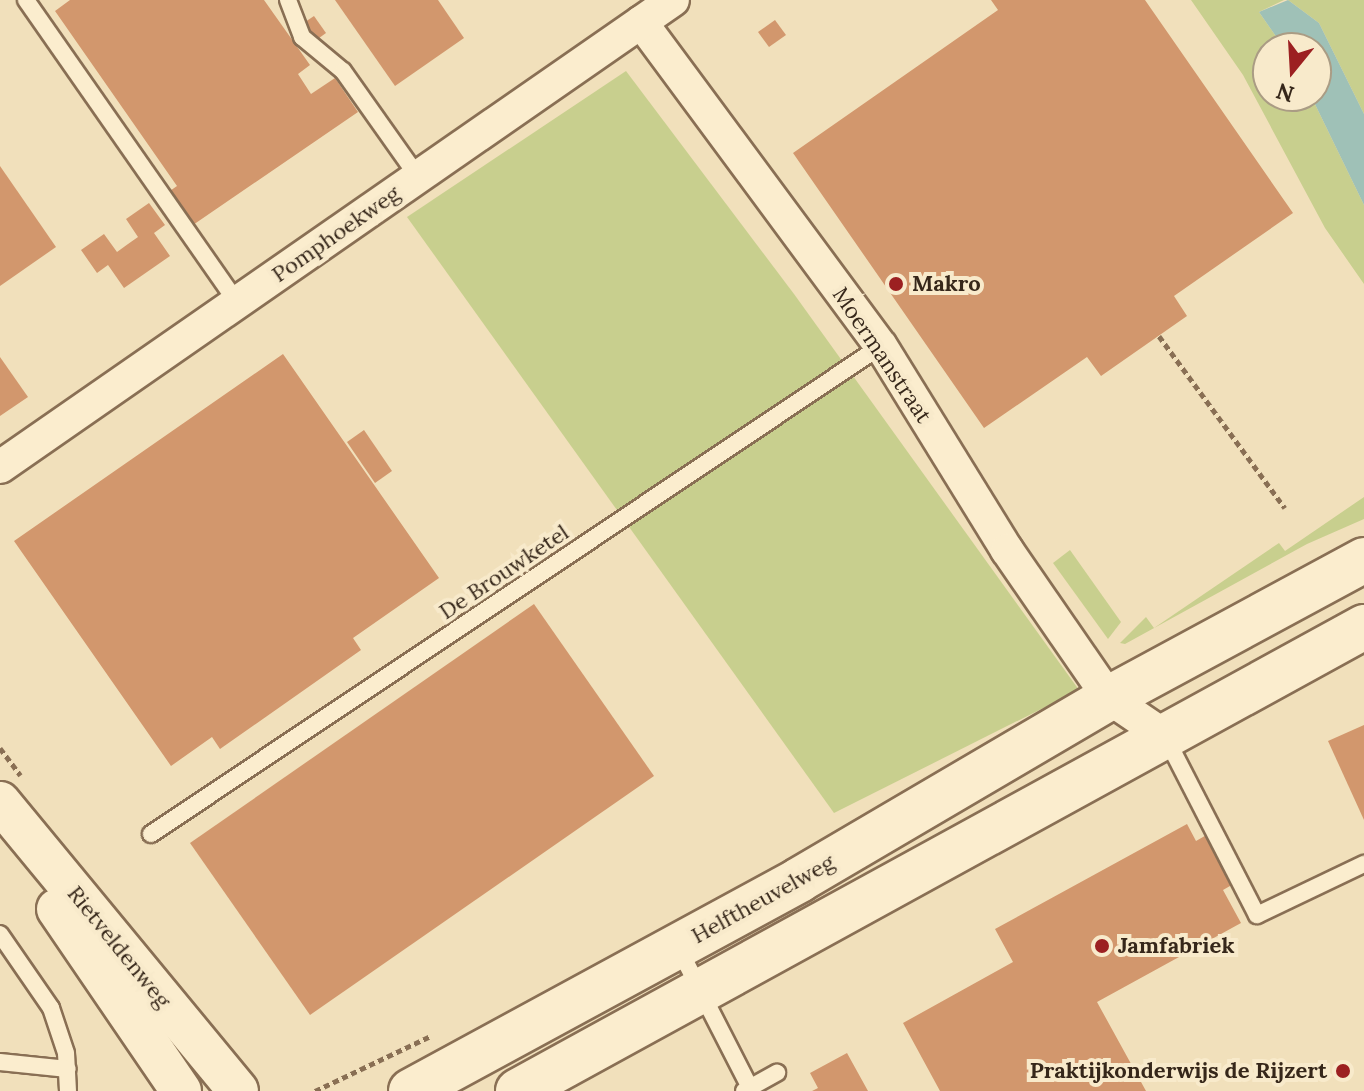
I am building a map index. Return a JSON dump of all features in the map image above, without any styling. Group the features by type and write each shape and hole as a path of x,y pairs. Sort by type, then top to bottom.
{"main road":[{"name":"Helftheuvelweg","path":"411,1091 677,947 1109,698 1364,560"},
{"path":"518,1091 1364,627"}],"street":[{"name":"Pomphoekweg","path":"0,467 673,0"},
{"name":"Moermanstraat","path":"641,22 881,346 1007,550 1109,698"},
{"path":"1109,698 1165,736"},
{"name":"Rietveldenweg","path":"0,802 238,1091"},
{"name":"Rietveldenweg","path":"0,827 181,1091"}],"lane":[{"path":"26,0 237,303"},
{"path":"288,0 302,37 343,71 418,177"},
{"name":"De Brouwketel","path":"151,834 881,346"},
{"path":"1165,736 1257,915 1364,864"},
{"path":"0,934 51,1008 68,1069 68,1091"},
{"path":"677,947 747,1090 777,1073"},
{"path":"0,1062 68,1069"}],"path":[{"path":"1159,336 1285,508"}],"green space":[{"path":"1191,0 1284,0 1259,12 1273,32 1252,32 1252,92"},
{"path":"1288,0 1364,0 1364,114 1332,49 1332,32 1323,32 1319,23"},
{"path":"626,71 794,294 1079,690 834,813 407,217"},
{"path":"1263,112 1319,112 1364,205 1364,284 1325,228"},
{"path":"1364,497 1364,519 1307,544 1125,644 1120,643 1146,617 1154,628 1279,543 1285,551"},
{"path":"1070,550 1121,622 1108,639 1053,563"}],"water":[{"path":"1288,0 1319,23 1323,32 1273,32 1259,12"},
{"path":"1332,49 1364,114 1364,205 1319,112 1332,112"}],"building":[{"path":"70,0 264,0 310,65 298,74 311,94 335,78 358,112 190,227 167,193 177,186 55,11"},
{"path":"335,0 438,0 464,38 395,86"},
{"path":"991,0 1145,0 1293,213 1174,296 1187,316 1101,376 1087,357 984,428 793,153 998,10"},
{"path":"314,16 326,33 315,41 302,24"},
{"path":"775,20 786,35 769,47 758,32"},
{"path":"0,166 56,247 0,286"},
{"path":"149,203 165,225 154,233 170,256 124,288 108,265 97,273 81,250 104,234 117,252 138,237 126,219"},
{"path":"283,354 439,578 353,638 361,650 220,749 212,737 171,766 14,541"},
{"path":"0,357 28,397 0,416"},
{"path":"364,430 392,471 375,483 347,442"},
{"path":"534,604 654,776 310,1015 190,843"},
{"path":"1364,725 1364,820 1328,741"},
{"name":"Jamfabriek","path":"1187,824 1196,841 1210,833 1237,882 1223,890 1241,923 1097,1002 1146,1091 940,1091 903,1023 1013,962 995,929"},
{"path":"847,1053 868,1091 812,1091 818,1088 810,1073"}],"place":[{"name":"Makro","path":"896,284"},
{"name":"Jamfabriek","path":"1102,946"},
{"name":"Praktijkonderwijs de Rijzert","path":"1343,1071"}]}
